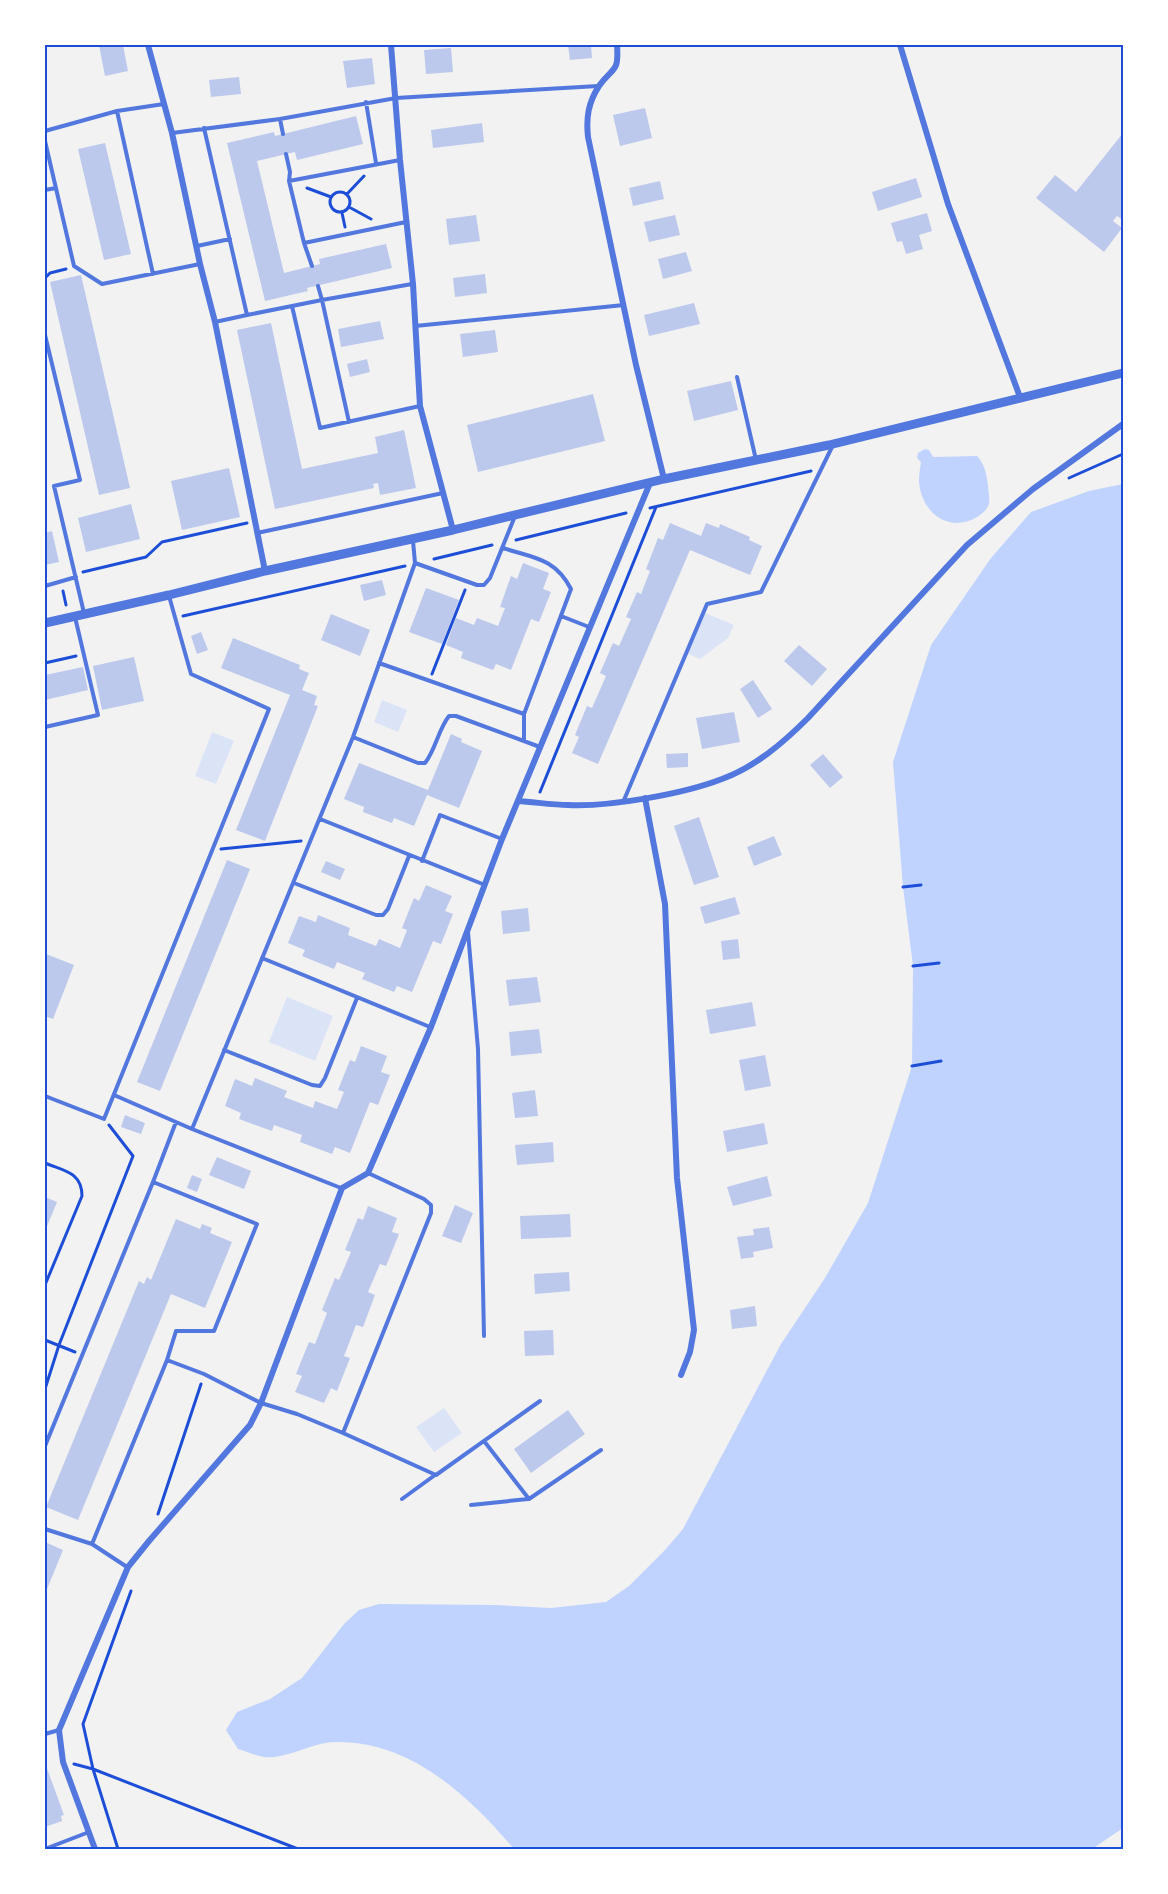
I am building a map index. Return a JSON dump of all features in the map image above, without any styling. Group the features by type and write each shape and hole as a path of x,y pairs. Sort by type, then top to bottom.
{"street":[{"path":"148,45 172,133 215,322 265,571"},
{"path":"391,45 413,284 420,406 453,530"},
{"path":"617,45 618,60 615,70 599,86 588,108 588,137 636,365 664,479"},
{"path":"900,45 948,204 1020,397"},
{"path":"45,623 265,571 453,530 664,479 834,444 1123,373"},
{"path":"518,801 586,805 645,798 723,779 752,764 784,742 808,718 967,545 1033,489 1123,424"},
{"path":"95,1849 63,1762 59,1730 128,1568 250,1425 261,1403 342,1188 368,1173 431,1027 502,838 650,483"},
{"path":"645,798 665,904 677,1178 693,1330 690,1352 681,1375"}],"lane":[{"path":"172,133 280,119 396,98 599,86"},
{"path":"366,102 376,163"},
{"path":"45,131 117,111 164,104"},
{"path":"117,111 153,274"},
{"path":"280,119 283,134"},
{"path":"204,128 247,315"},
{"path":"45,141 74,267 102,284 200,264"},
{"path":"286,154 290,172 289,181 312,266"},
{"path":"289,181 400,160"},
{"path":"45,190 56,188"},
{"path":"304,243 406,222"},
{"path":"197,246 230,239"},
{"path":"215,322 413,284"},
{"path":"318,286 349,422"},
{"path":"416,326 624,305"},
{"path":"292,306 320,428 420,406"},
{"path":"45,335 80,480 54,486 76,577 84,654 98,715 45,727"},
{"path":"737,377 756,460"},
{"path":"624,800 707,604 761,592 834,444"},
{"path":"257,532 443,493"},
{"path":"415,563 477,585 484,585 490,578 516,515"},
{"path":"192,1129 353,737 415,563 413,539"},
{"path":"503,548 549,563 563,574 571,589 524,714 524,741"},
{"path":"45,586 76,577"},
{"path":"45,1096 104,1119 269,708 191,674 169,595"},
{"path":"561,616 590,627"},
{"path":"379,663 524,714"},
{"path":"353,737 418,763 425,763 444,721 449,716 456,716 540,747"},
{"path":"422,861 440,815 502,838"},
{"path":"320,819 486,885"},
{"path":"294,883 376,915 383,915 388,909 409,855"},
{"path":"468,932 478,1049 484,1336"},
{"path":"262,958 431,1027"},
{"path":"225,1050 312,1085 320,1086 357,998"},
{"path":"114,1095 192,1129 342,1188"},
{"path":"45,1446 176,1122"},
{"path":"343,1433 431,1213 431,1204 424,1199 368,1173"},
{"path":"92,1544 167,1360 176,1331 214,1330 257,1224 153,1182"},
{"path":"167,1360 204,1374 261,1403 297,1414 436,1475"},
{"path":"402,1499 540,1401"},
{"path":"484,1441 529,1499"},
{"path":"471,1505 529,1499 601,1450"},
{"path":"45,1530 92,1544 128,1568"},
{"path":"45,1734 59,1730"},
{"path":"45,1849 89,1832"}],"path":[{"path":"289,181 331,197"},
{"path":"343,192 350,198 349,207 342,212 333,210 331,197 343,192"},
{"path":"349,207 386,226"},
{"path":"45,278 51,273 74,267"},
{"path":"1062,480 1123,454"},
{"path":"536,802 656,507"},
{"path":"76,577 85,571 146,557 162,542 254,522"},
{"path":"61,582 66,607"},
{"path":"430,681 468,582"},
{"path":"45,663 84,654"},
{"path":"213,850 312,839"},
{"path":"903,887 921,885"},
{"path":"914,966 939,963"},
{"path":"912,1066 941,1061"},
{"path":"45,1389 59,1345 133,1156 104,1119"},
{"path":"45,1163 76,1176 82,1185 82,1196 45,1285"},
{"path":"45,1340 82,1355"},
{"path":"156,1518 204,1374"},
{"path":"118,1849 93,1769 83,1724 133,1584"},
{"path":"63,1762 93,1769 298,1849"}],"shaded area":[{"path":"705,613 734,625 728,638 700,659 688,654"},
{"path":"382,700 407,710 398,732 374,722"},
{"path":"212,732 234,741 216,784 195,776"},
{"path":"287,997 333,1016 315,1061 269,1042"},
{"path":"444,1408 462,1433 434,1452 416,1427"}],"water":[{"path":"925,449 929,450 933,457 977,456 986,473 988,485 989,503 983,513 966,522 956,523 938,517 931,510 925,502 919,481 921,462 917,458 918,453"},
{"path":"1123,484 1123,1828 1092,1849 514,1849 497,1829 458,1792 413,1761 389,1751 363,1744 336,1742 270,1757 238,1749 226,1730 237,1712 270,1699 302,1678 344,1624 359,1610 379,1604 551,1608 606,1602 629,1586 683,1529 781,1344 825,1278 868,1203 912,1066 913,966 903,887 893,762 931,645 991,558 1031,512 1089,491"}],"building":[{"path":"99,45 123,45 128,71 105,76"},
{"path":"568,45 591,45 592,58 570,60"},
{"path":"451,48 453,72 426,74 424,50"},
{"path":"372,58 375,84 347,88 343,61"},
{"path":"239,77 241,94 211,97 209,80"},
{"path":"645,108 652,138 620,146 613,115"},
{"path":"356,116 363,144 297,160 295,152 257,161 284,273 320,264 319,259 386,244 392,268 307,288 308,291 265,301 227,143 274,132 275,136"},
{"path":"482,123 484,142 433,148 431,130"},
{"path":"1123,133 1123,220 1117,216 1113,221 1122,228 1104,252 1036,198 1055,175 1076,192"},
{"path":"105,143 131,254 104,260 78,149"},
{"path":"916,178 922,197 878,211 872,192"},
{"path":"660,181 664,199 633,206 629,188"},
{"path":"927,213 932,231 919,235 923,249 906,254 902,241 897,242 891,223"},
{"path":"476,215 480,241 449,245 446,219"},
{"path":"675,215 680,235 649,242 644,222"},
{"path":"686,252 692,271 663,279 658,259"},
{"path":"485,274 487,293 455,297 453,278"},
{"path":"81,275 130,488 99,495 50,282"},
{"path":"694,303 700,324 649,336 644,315"},
{"path":"380,321 384,339 341,347 338,329"},
{"path":"271,323 302,469 378,453 375,437 404,430 416,488 380,495 378,483 373,484 374,488 275,509 237,330"},
{"path":"495,330 498,352 463,357 460,334"},
{"path":"367,359 370,372 350,377 347,364"},
{"path":"731,381 738,410 694,421 687,391"},
{"path":"593,394 605,441 478,472 467,425"},
{"path":"229,468 240,517 182,530 171,481"},
{"path":"131,504 140,539 86,552 78,518"},
{"path":"670,523 701,536 706,523 719,528 720,524 750,537 749,540 762,546 750,575 690,550 598,764 572,753 579,737 575,735 587,706 592,708 606,676 600,673 613,643 619,646 631,619 626,617 637,592 641,594 650,571 646,569 658,538 663,540"},
{"path":"52,531 59,562 45,565 45,533"},
{"path":"523,563 549,573 543,589 551,592 539,622 531,619 511,670 496,664 493,670 461,658 463,652 446,645 456,618 474,625 477,618 498,626 505,608 500,607 511,576 517,579"},
{"path":"382,580 386,595 364,601 360,585"},
{"path":"426,588 459,600 442,644 409,632"},
{"path":"331,614 370,630 360,656 321,640"},
{"path":"201,632 208,650 197,654 191,636"},
{"path":"233,638 300,665 299,669 309,673 302,690 317,696 314,705 318,706 265,841 236,830 290,695 221,668"},
{"path":"799,645 827,669 812,686 784,661"},
{"path":"134,657 144,701 102,710 93,666"},
{"path":"83,667 88,690 45,700 45,675"},
{"path":"753,680 772,709 758,718 740,689"},
{"path":"734,712 740,742 702,749 696,718"},
{"path":"451,734 462,739 461,742 482,751 459,808 427,795 414,826 394,818 392,823 363,812 364,807 344,799 359,763 428,790"},
{"path":"688,753 688,767 667,768 666,754"},
{"path":"823,754 843,777 830,788 810,765"},
{"path":"699,817 719,877 694,885 674,826"},
{"path":"774,836 782,855 754,866 747,847"},
{"path":"227,860 250,869 160,1091 137,1082"},
{"path":"326,861 345,869 340,880 321,872"},
{"path":"426,885 452,896 445,911 453,914 441,944 433,941 412,992 397,986 394,992 362,979 365,973 337,962 334,969 302,956 305,950 288,943 299,916 316,922 318,915 350,928 348,935 376,946 379,939 400,948 407,930 402,928 414,898 419,901"},
{"path":"735,897 740,914 705,924 700,907"},
{"path":"528,908 530,931 503,934 501,911"},
{"path":"738,939 740,958 723,960 721,941"},
{"path":"46,954 74,965 53,1019 45,1016"},
{"path":"537,977 541,1002 509,1006 506,980"},
{"path":"752,1002 756,1026 710,1034 706,1010"},
{"path":"539,1029 542,1053 511,1056 509,1032"},
{"path":"361,1046 387,1056 381,1072 390,1075 378,1105 370,1102 350,1153 335,1147 332,1154 300,1142 302,1135 274,1125 272,1131 239,1119 241,1113 225,1106 235,1079 252,1086 255,1078 287,1091 284,1097 313,1108 315,1101 337,1109 344,1092 338,1090 350,1060 355,1062"},
{"path":"765,1055 771,1086 745,1091 739,1060"},
{"path":"535,1090 538,1116 515,1118 512,1093"},
{"path":"125,1115 145,1123 141,1134 121,1127"},
{"path":"764,1123 768,1144 727,1152 723,1131"},
{"path":"553,1142 554,1162 517,1165 515,1145"},
{"path":"217,1157 251,1171 244,1189 209,1175"},
{"path":"192,1175 202,1179 197,1192 187,1188"},
{"path":"767,1176 772,1196 733,1206 727,1187"},
{"path":"45,1197 57,1202 45,1231"},
{"path":"455,1205 473,1213 461,1243 442,1236"},
{"path":"368,1206 397,1218 392,1232 399,1234 386,1266 380,1264 368,1292 375,1295 363,1327 356,1325 344,1356 350,1358 337,1391 331,1388 324,1403 295,1392 302,1376 296,1374 309,1342 315,1344 327,1313 322,1310 335,1278 339,1280 351,1252 345,1250 358,1218 363,1220"},
{"path":"570,1214 571,1237 521,1239 520,1216"},
{"path":"176,1219 200,1229 202,1224 212,1228 210,1233 232,1242 205,1308 171,1294 78,1520 46,1507 139,1281 144,1284 147,1277 151,1280"},
{"path":"769,1227 773,1248 753,1252 754,1257 741,1259 737,1237 754,1235 753,1229"},
{"path":"569,1272 570,1291 535,1294 534,1274"},
{"path":"755,1306 757,1326 732,1329 730,1310"},
{"path":"553,1330 554,1355 525,1356 524,1331"},
{"path":"568,1410 585,1434 531,1473 514,1449"},
{"path":"45,1542 63,1550 45,1594"},
{"path":"45,1763 64,1815 61,1816 62,1821 45,1827"}]}
